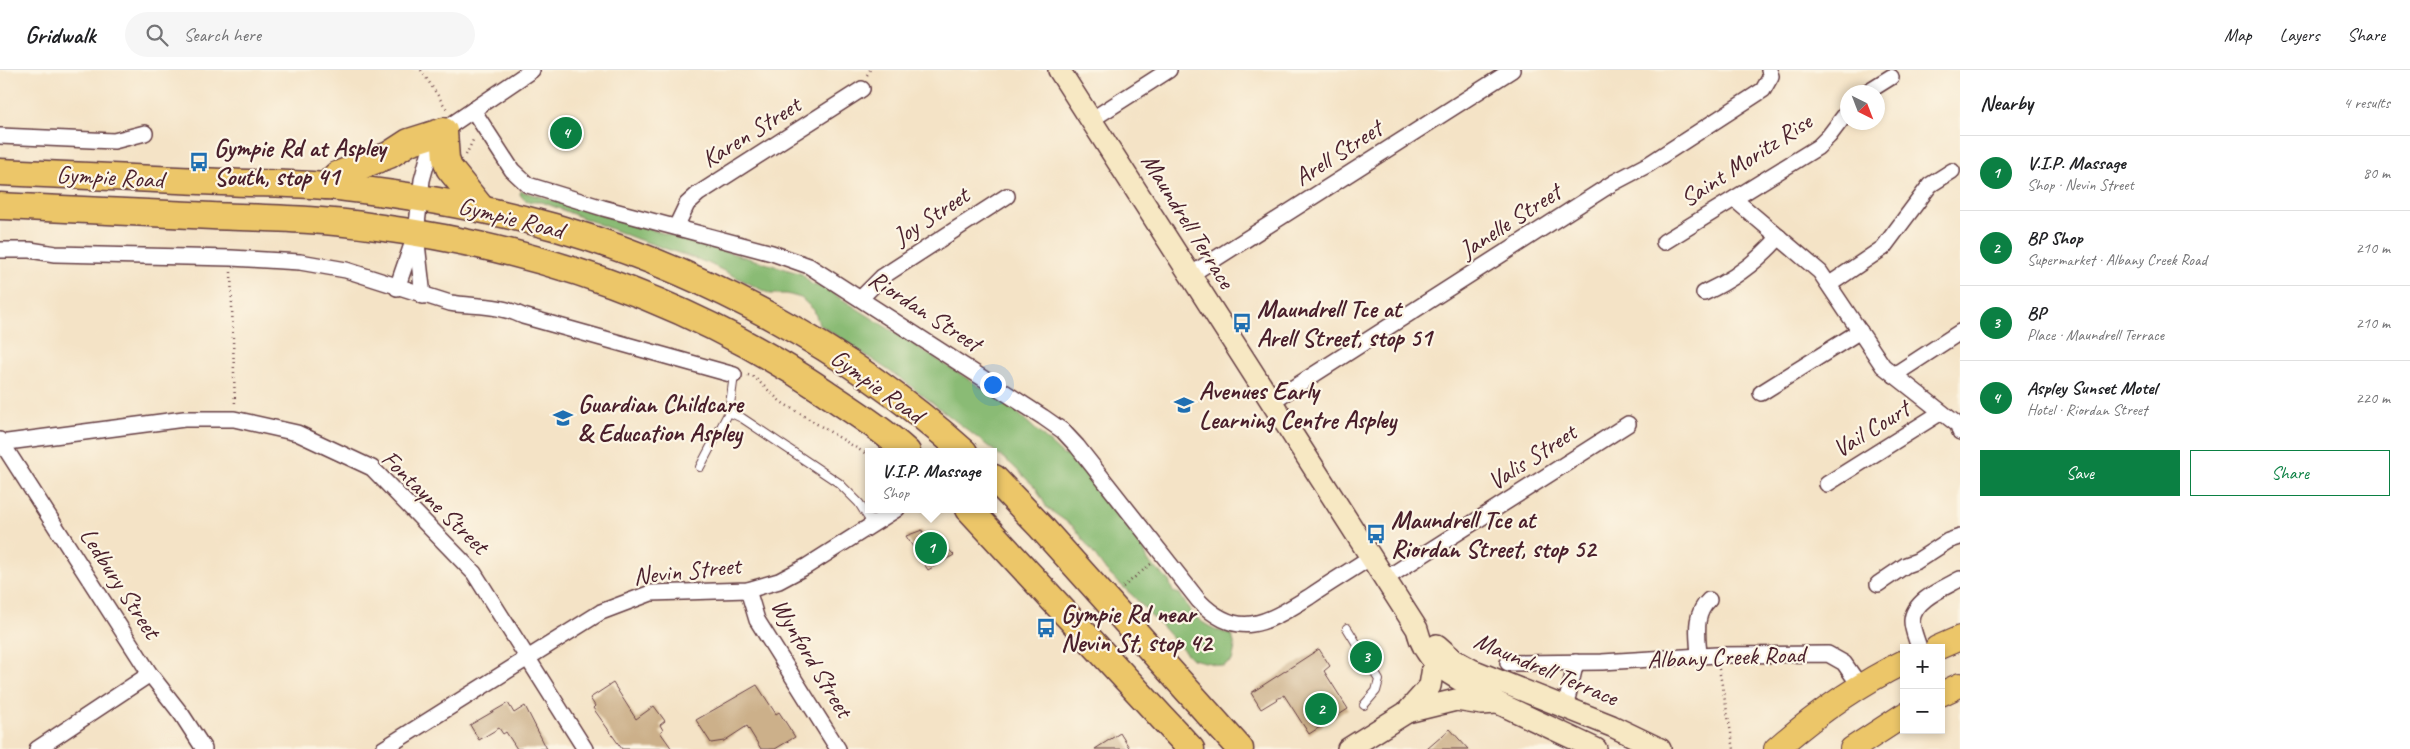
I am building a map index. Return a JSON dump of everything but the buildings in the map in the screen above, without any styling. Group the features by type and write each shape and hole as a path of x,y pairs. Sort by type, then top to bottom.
{"highway":[{"path":"326,186 337,174 389,155 409,142 444,131 446,159 449,168 482,209"},
{"name":"Gympie Road","path":"0,172 326,186 420,198 482,209 555,228 648,260 728,296 836,355 877,382 959,448"},
{"name":"Gympie Road","path":"0,206 327,222 416,233 477,244 567,267 671,306 718,328 789,367 866,419 902,448"},
{"path":"997,481 1041,527 1240,749"},
{"path":"972,513 1012,554 1190,749"},
{"path":"1012,554 1041,527"}],"main road":[{"name":"Maundrell Terrace","path":"1059,70 1417,629 1421,644 1434,661 1449,674 1486,694 1498,703 1579,732 1660,749"},
{"name":"Maundrell Terrace","path":"1417,629 1431,637 1442,650 1458,663 1565,708 1579,732 1596,749"},
{"path":"1945,645 1960,638"},
{"path":"1348,749 1407,712 1430,686 1434,661"},
{"path":"1776,749 1805,724 1860,686 1900,664"},
{"path":"1945,692 1960,685"},
{"path":"1407,712 1456,700 1482,704 1498,703"},
{"path":"1852,749 1900,718"}],"street":[{"path":"397,288 416,233 420,198 431,147 444,131 532,70"},
{"path":"1091,120 1169,70"},
{"name":"Arell Street","path":"1190,276 1512,70"},
{"name":"Janelle Street","path":"1271,402 1613,183 1649,164 1763,90 1770,73"},
{"path":"1878,85 1891,77"},
{"name":"Karen Street","path":"676,227 687,204 698,194 862,89"},
{"name":"Riordan Street","path":"473,110 512,170 528,185 790,258 809,266 1063,431 1100,473 1199,601 1214,615 1228,622 1255,625 1274,618 1371,557"},
{"name":"Saint Moritz Rise","path":"1664,242 1818,147 1830,136 1840,122"},
{"path":"0,136 114,141 145,134"},
{"path":"1830,284 1883,248 1930,185 1952,171"},
{"name":"Joy Street","path":"861,298 882,276 1007,196"},
{"path":"1734,199 1820,272 1830,284 1883,366 1940,413 1958,425 1960,432"},
{"path":"416,233 423,296"},
{"path":"1704,293 1728,282 1766,252 1779,237"},
{"path":"0,250 30,250 55,254 273,259 325,265 423,296 470,306 497,306 611,341 734,375"},
{"path":"1761,393 1860,331"},
{"path":"1894,375 1960,332"},
{"name":"Vail Court","path":"1828,484 1940,413"},
{"name":"Fontayne Street","path":"1,442 184,419 234,419 297,433 372,468 474,573 585,749"},
{"name":"Valis Street","path":"1385,579 1628,424"},
{"name":"Ledbury Street","path":"1,442 150,674 182,714 204,749"},
{"name":"Nevin Street","path":"383,749 601,612 642,596 660,593 748,590 779,581 807,566 891,513"},
{"path":"1878,584 1906,565 1948,541 1960,537"},
{"path":"1918,644 1912,622 1914,612 1924,600 1960,579"},
{"name":"Wynford Street","path":"748,590 757,620 838,749"},
{"path":"1699,656 1698,616 1701,608 1709,600"},
{"name":"Albany Creek Road","path":"1508,663 1576,662 1717,655 1832,655 1844,662 1860,686"},
{"path":"1565,708 1576,662"},
{"path":"37,749 150,674"}],"lane":[{"path":"700,468 729,412 734,375"},
{"path":"729,412 742,418 839,483 858,504 873,525"},
{"path":"1347,628 1378,675 1376,691 1364,705"}],"path":[{"path":"421,70 444,104"},
{"path":"231,258 234,419"},
{"path":"734,375 754,377 781,402 865,453"},
{"path":"1123,587 1163,554"},
{"path":"1717,655 1734,749"}],"green space":[{"path":"521,191 802,274 811,284 826,289 1009,405 1063,455 1071,455 1142,543 1148,561 1169,581 1173,592 1180,594 1195,616 1214,629 1232,635 1235,647 1232,661 1223,666 1192,659 1133,596 1107,572 1074,527 1047,508 1036,488 997,453 997,448 990,448 903,380 819,324 814,310 801,298 787,294 770,294 708,263 637,239 542,202 526,200 520,194"}],"place":[{"name":"Aspley Sunset Motel","path":"566,133"},
{"name":"Gympie Rd at Aspley South, stop 41","path":"199,162"},
{"name":"Maundrell Tce at Arell Street, stop 51","path":"1242,323"},
{"name":"Avenues Early Learning Centre Aspley","path":"1184,405"},
{"name":"Guardian Childcare & Education Aspley","path":"563,418"},
{"name":"Maundrell Tce at Riordan Street, stop 52","path":"1376,534"},
{"name":"V.I.P. Massage","path":"931,548"},
{"name":"Gympie Rd near Nevin St, stop 42","path":"1046,628"},
{"name":"BP","path":"1366,657"},
{"name":"BP Shop","path":"1321,709"}]}
